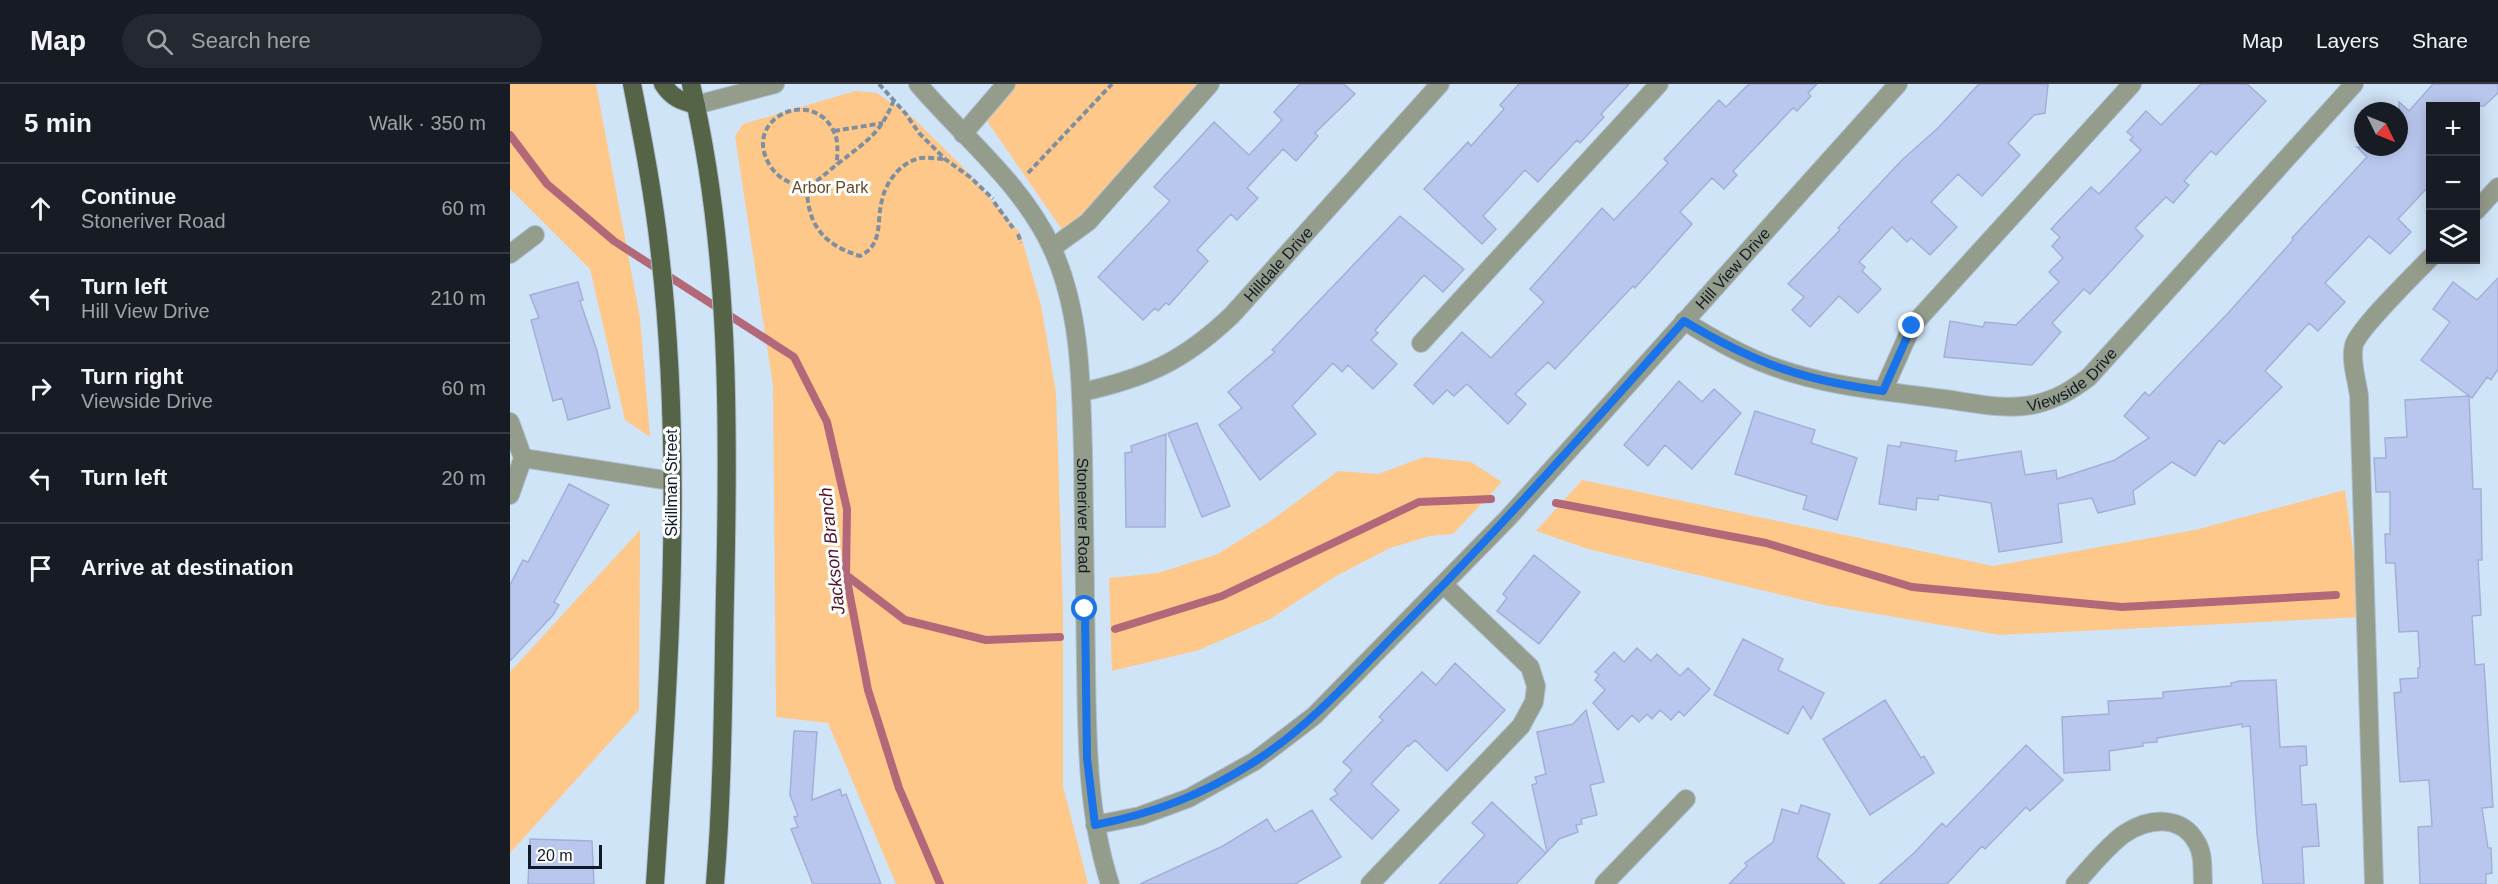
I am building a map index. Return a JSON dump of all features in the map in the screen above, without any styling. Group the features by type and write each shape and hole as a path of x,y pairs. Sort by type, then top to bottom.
{"main road":[{"name":"Skillman Street","path":"632,84 660,253 671,423 670,623 655,884"},
{"path":"663,84 669,94 696,105"},
{"path":"691,84 702,139 715,231 724,346 728,465 723,740 715,884"}],"street":[{"path":"696,105 743,89 775,84"},
{"name":"Stoneriver Road","path":"918,84 963,134 998,167 1021,196 1052,248 1065,281 1073,312 1082,392 1087,758 1095,825 1110,884"},
{"path":"963,134 1006,84"},
{"path":"1052,248 1088,222 1210,84"},
{"name":"Hilldale Drive","path":"1082,392 1149,373 1179,358 1208,338 1232,315 1440,84"},
{"path":"1421,343 1659,84"},
{"name":"Hill View Drive","path":"1095,825 1140,816 1189,798 1255,761 1314,716 1508,518 1898,84"},
{"path":"1883,391 1912,326 2132,84"},
{"name":"Viewside Drive","path":"1684,321 1723,344 1789,372 1839,385 1998,406 2034,405 2066,394 2089,377 2354,84"},
{"path":"2476,210 2498,187"},
{"path":"510,254 535,235"},
{"path":"2374,884 2359,396 2354,343 2370,322 2426,262"},
{"path":"510,422 523,458 510,495"},
{"path":"523,458 671,482"},
{"path":"1370,884 1521,726 1534,702 1536,687 1530,667 1444,585"},
{"path":"1604,884 1686,799"},
{"path":"2075,884 2123,835 2142,825 2163,820 2182,826 2197,842 2202,858 2203,884"}],"path":[{"path":"837,164 837,141 834,131 815,112 803,109 779,115 769,124 763,138 764,155 774,173 790,184 807,187 821,179 870,140 885,122 894,100"},
{"path":"834,131 885,122"},
{"path":"807,187 807,205 817,230 832,244 860,256 868,252 876,242 880,228 882,199 892,178 904,165 921,158 945,159"},
{"path":"992,199 1022,243"}],"green space":[{"path":"510,84 596,84 640,318 650,437 625,420 590,269 510,189"},
{"path":"1000,84 1199,84 1065,234 978,108"},
{"name":"Arbor Park","path":"855,91 877,93 912,117 961,165 1020,233 1041,305 1056,393 1063,608 1063,786 1088,884 896,884 828,723 776,717 773,386 735,136 743,124"},
{"path":"1424,457 1471,462 1502,482 1453,534 1430,536 1390,548 1336,576 1270,619 1199,650 1112,671 1109,578 1158,573 1218,554 1272,520 1338,471 1378,474"},
{"path":"1582,480 1993,566 2195,530 2345,490 2362,617 2000,635 1824,605 1588,549 1536,531"},
{"path":"640,530 639,710 510,853 510,672"}],"building":[{"path":"1300,84 1344,84 1355,94 1315,133 1318,136 1296,161 1283,149 1247,188 1258,198 1237,220 1231,214 1197,250 1208,261 1169,305 1166,303 1158,311 1155,308 1143,320 1098,277 1170,201 1154,187 1214,122 1249,155 1282,120 1274,112"},
{"path":"1519,84 1629,84 1601,114 1604,117 1580,143 1577,140 1538,182 1525,170 1483,216 1496,229 1482,244 1424,189 1468,142 1471,146 1504,109 1500,105"},
{"path":"1749,84 1817,84 1808,93 1811,96 1797,111 1793,108 1733,171 1737,175 1724,189 1712,178 1680,212 1692,224 1635,288 1633,286 1555,369 1548,362 1515,394 1526,404 1508,424 1467,384 1454,396 1447,390 1433,404 1414,385 1462,332 1491,358 1544,302 1530,289 1602,208 1614,220 1668,163 1664,159 1719,100 1726,107"},
{"path":"1979,84 2048,84 2045,113 2034,115 2008,143 2020,155 1982,196 1958,174 1931,202 1957,227 1930,255 1911,238 1907,242 1892,227 1859,262 1865,267 1862,271 1881,289 1858,313 1839,296 1810,327 1792,310 1804,297 1788,284 1903,159 1937,129"},
{"path":"2201,84 2247,84 2266,101 2216,155 2211,151 2184,181 2189,185 2173,203 2166,197 2135,228 2143,236 2090,294 2084,289 2052,323 2061,332 2032,365 1944,357 1950,321 1983,327 1985,322 2016,325 2059,282 2049,272 2063,258 2052,246 2060,237 2051,229 2091,187 2099,194 2141,150 2130,140 2133,137 2127,132 2146,111 2161,125"},
{"path":"2433,84 2498,84 2498,93 2484,106 2480,106 2480,102 2426,102 2426,189 2398,219 2411,232 2390,254 2369,236 2325,283 2345,302 2318,331 2309,323 2265,371 2282,387 2224,444 2219,440 2195,476 2172,462 2133,491 2135,504 2098,513 2092,498 2058,504 2062,542 1999,552 1991,503 1939,495 1938,500 1917,498 1916,510 1879,504 1888,445 1900,447 1901,442 1957,451 1955,461 2021,451 2025,475 2056,470 2057,479 2115,460 2149,438 2124,416 2145,392 2149,396 2230,311 2366,156 2408,156 2409,111"},
{"path":"1400,216 1464,269 1443,292 1424,275 1375,330 1378,333 1371,340 1397,364 1373,389 1348,365 1342,372 1333,363 1292,406 1316,434 1260,480 1219,425 1242,408 1228,392 1275,352 1272,350"},
{"path":"2498,278 2498,369 2491,380 2487,377 2472,398 2421,360 2450,322 2433,309 2453,282 2477,300"},
{"path":"578,282 583,300 580,301 597,351 610,408 568,420 562,398 553,401 531,320 539,318 530,295"},
{"path":"1679,381 1702,402 1714,389 1741,413 1692,469 1665,445 1648,466 1624,445"},
{"path":"2469,396 2473,489 2481,489 2482,560 2478,560 2481,615 2472,616 2475,665 2484,664 2493,807 2482,808 2488,848 2491,848 2492,873 2486,874 2486,884 2420,884 2418,827 2432,826 2429,780 2400,782 2394,693 2401,692 2400,679 2418,678 2418,668 2420,668 2418,631 2399,632 2395,563 2386,563 2385,534 2390,534 2390,492 2376,492 2374,458 2386,458 2385,438 2407,437 2405,400"},
{"path":"1755,411 1815,430 1811,443 1857,458 1837,520 1803,509 1807,496 1735,474"},
{"path":"1197,423 1230,506 1202,517 1168,433"},
{"path":"1166,434 1165,527 1126,527 1125,453 1132,452 1131,446"},
{"path":"569,484 609,505 554,602 559,605 553,615 510,661 510,585 523,560 528,562"},
{"path":"1534,555 1580,592 1539,644 1497,611 1507,598 1503,594"},
{"path":"1743,639 1783,659 1778,670 1824,693 1811,719 1803,706 1788,734 1714,695"},
{"path":"1637,648 1651,661 1657,654 1680,676 1688,668 1710,689 1684,716 1679,711 1671,720 1660,710 1652,719 1647,714 1639,722 1632,715 1618,730 1593,703 1605,690 1595,680 1599,675 1595,672 1614,652 1624,662"},
{"path":"1455,663 1505,710 1447,771 1415,740 1408,745 1371,784 1399,810 1372,839 1330,799 1338,794 1334,790 1352,770 1343,762 1383,720 1379,717 1422,672 1436,685"},
{"path":"2276,680 2280,747 2306,746 2307,765 2300,766 2302,805 2316,804 2319,846 2302,847 2304,884 2263,884 2257,834 2250,726 2242,727 2242,724 2157,738 2157,742 2143,743 2143,746 2109,751 2110,770 2064,773 2062,717 2109,714 2108,701 2163,698 2163,692 2231,686 2231,683 2239,681"},
{"path":"1885,700 1921,758 1924,756 1934,773 1870,815 1823,739"},
{"path":"1586,710 1604,782 1590,785 1597,815 1581,819 1582,824 1576,825 1578,832 1559,839 1547,852 1532,785 1537,783 1535,777 1546,774 1537,732 1573,724"},
{"path":"794,731 817,732 812,800 840,789 842,796 846,794 881,884 813,884 791,829 798,827 794,817 798,816 790,795"},
{"path":"2026,745 2063,780 2030,811 2026,807 1985,849 1982,846 1947,884 1879,884 1915,852 1942,823 1946,827"},
{"path":"1492,802 1546,853 1516,884 1439,884 1485,835 1472,823"},
{"path":"1801,805 1830,814 1817,857 1845,884 1729,884 1747,866 1745,863 1773,842 1782,809 1798,814"},
{"path":"1312,810 1341,857 1295,884 1140,884 1223,846 1267,819 1275,832"},
{"path":"530,839 592,841 594,884 528,884"}],"waterway":[{"name":"Jackson Branch","path":"510,135 547,184 614,241 794,357 827,422 847,509 846,575 868,690 899,788 940,884"},
{"path":"1115,629 1222,596 1419,502 1491,499"},
{"path":"1556,503 1766,543 1912,587 2122,607 2336,595"},
{"path":"846,575 905,620 986,640 1060,637"}],"route":[{"path":"1085,609 1087,758 1095,825 1140,816 1189,798 1255,761 1314,716 1508,518 1684,321 1723,344 1761,362 1798,375 1839,385 1883,391 1912,326"}]}
